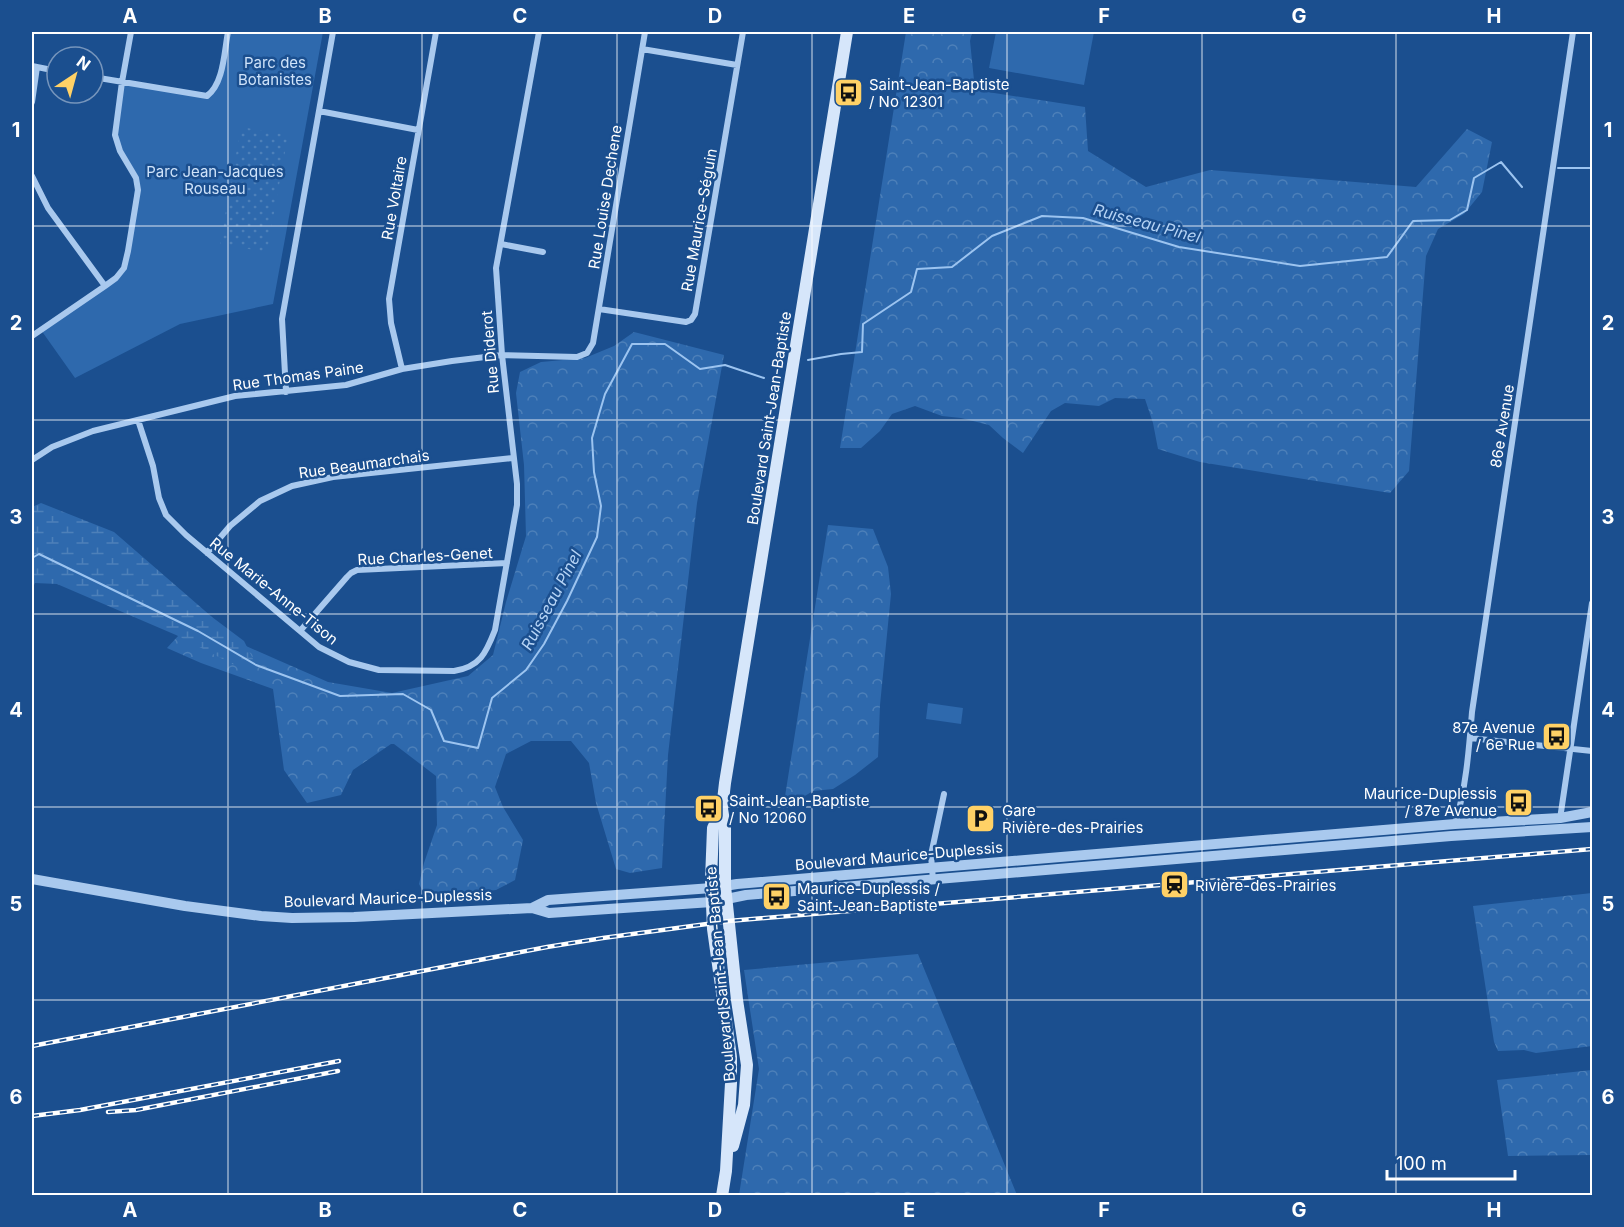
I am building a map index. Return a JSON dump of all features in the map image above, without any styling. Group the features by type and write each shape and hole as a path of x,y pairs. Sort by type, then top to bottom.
{"main road":[{"name":"Boulevard Saint-Jean-Baptiste","path":"726,1171 744,1105 747,1065 734,975 725,886 725,827 722,809 726,771 848,32"},
{"name":"Boulevard Saint-Jean-Baptiste","path":"722,809 713,828 712,888 713,929 731,1057 726,1171 722,1196"}],"street":[{"path":"32,336 116,278 123,268 138,190 136,178 120,151 115,135 131,32"},
{"path":"105,79 207,96 217,87 219,81 228,32"},
{"path":"286,392 282,319 333,32"},
{"name":"Rue Voltaire","path":"402,369 390,317 389,299 436,32"},
{"name":"Rue Diderot","path":"473,665 488,649 495,630 517,505 517,484 502,355 496,268 539,32"},
{"name":"Rue Louise Dechene","path":"577,357 587,353 593,343 645,32"},
{"name":"Rue Maurice-Séguin","path":"599,309 686,322 691,320 695,314 742,32"},
{"name":"86e Avenue","path":"1455,824 1470,738 1573,32"},
{"path":"642,49 737,65"},
{"path":"32,102 34,67"},
{"path":"319,111 418,130"},
{"path":"32,176 48,208 105,286"},
{"path":"501,244 543,252"},
{"name":"Rue Thomas Paine","path":"32,460 52,447 79,436 235,396 346,385 402,369 502,355 577,357"},
{"name":"Rue Marie-Anne-Tison","path":"138,420 153,466 159,498 166,515 186,535 320,647 349,662 379,669 453,671 473,665"},
{"name":"Rue Beaumarchais","path":"207,553 230,526 260,501 292,486 333,477 513,458"},
{"name":"Rue Charles-Genet","path":"300,631 347,577 357,570 507,563"},
{"path":"1559,824 1593,603"},
{"path":"1470,738 1593,751"},
{"path":"932,874 931,855 944,794"},
{"name":"Boulevard Maurice-Duplessis","path":"532,908 548,900 725,886 932,874 1440,837 1559,824 1593,812"},
{"name":"Boulevard Maurice-Duplessis","path":"32,879 185,906 261,916 354,918 532,908 549,913 712,902 746,895 932,874 1455,824 1593,826"}],"green space":[{"name":"Parc Jean-Jacques Rouseau","path":"228,32 323,32 273,304 180,324 75,378 41,330 105,286 124,268 136,178 115,135 122,82 206,97 213,92"},
{"path":"906,32 972,32 970,41 975,90 1085,107 1088,151 1146,187 1210,170 1416,187 1467,129 1492,142 1482,192 1464,214 1438,229 1426,256 1409,471 1390,493 1200,462 1158,449 1145,399 1115,398 1099,406 1065,403 1051,411 1023,453 989,425 942,416 915,406 892,414 880,431 861,448 840,448"},
{"path":"996,32 1094,32 1084,85 989,68"},
{"path":"241,127 288,135 267,252 220,244"},
{"path":"634,332 724,355 697,503 668,755 662,868 630,873 616,869 596,803 589,763 571,741 531,741 506,754 495,787 503,807 523,840 515,880 496,890 426,897 419,884 437,825 436,776 391,744 353,770 341,795 307,803 284,770 273,689 167,648 189,624 328,682 392,693 468,676 493,655 526,536 524,465 516,393 520,372 541,362 585,358 614,346"},
{"path":"41,503 114,532 212,617 244,641 256,665 242,669 176,635 57,584 35,583 32,589 32,507"},
{"path":"828,525 873,529 888,567 891,594 880,705 878,757 833,789 813,791 783,809"},
{"path":"928,703 963,708 961,724 926,719"},
{"path":"1592,893 1592,1046 1536,1053 1524,1050 1498,1051 1494,1042 1473,906"},
{"path":"918,954 1017,1195 739,1195 759,1069 744,970"},
{"path":"1592,1070 1592,1155 1508,1156 1497,1080"}],"waterway":[{"name":"Ruisseau Pinel","path":"808,360 862,352 863,324 911,292 917,269 952,267 992,236 1042,216 1083,218 1179,247 1300,266 1387,257 1413,221 1450,220 1467,210 1474,178 1501,162 1522,187"},
{"name":"Ruisseau Pinel","path":"1558,168 1592,168"},
{"name":"Ruisseau Pinel","path":"32,558 39,554 198,631 256,665 340,696 403,694 431,710 444,741 478,748 492,698 526,670 544,644 597,537 601,506 594,472 592,438 605,394 632,344 665,344 700,369 725,365 764,378"}],"railway":[{"path":"32,1046 547,947 729,921 1592,849"},
{"path":"32,1116 80,1110 339,1061"},
{"path":"108,1112 136,1110 338,1071"}],"place":[{"name":"Saint-Jean-Baptiste / No 12301","path":"848,93"},
{"name":"87e Avenue / 6e Rue","path":"1556,736"},
{"name":"Maurice-Duplessis / 87e Avenue","path":"1518,802"},
{"name":"Saint-Jean-Baptiste / No 12060","path":"708,809"},
{"name":"Gare Rivière-des-Prairies","path":"981,819"},
{"name":"Rivière-des-Prairies","path":"1174,885"},
{"name":"Maurice-Duplessis / Saint-Jean-Baptiste","path":"776,897"}],"park label":[{"name":"Parc des Botanistes","path":"275,70"}]}
